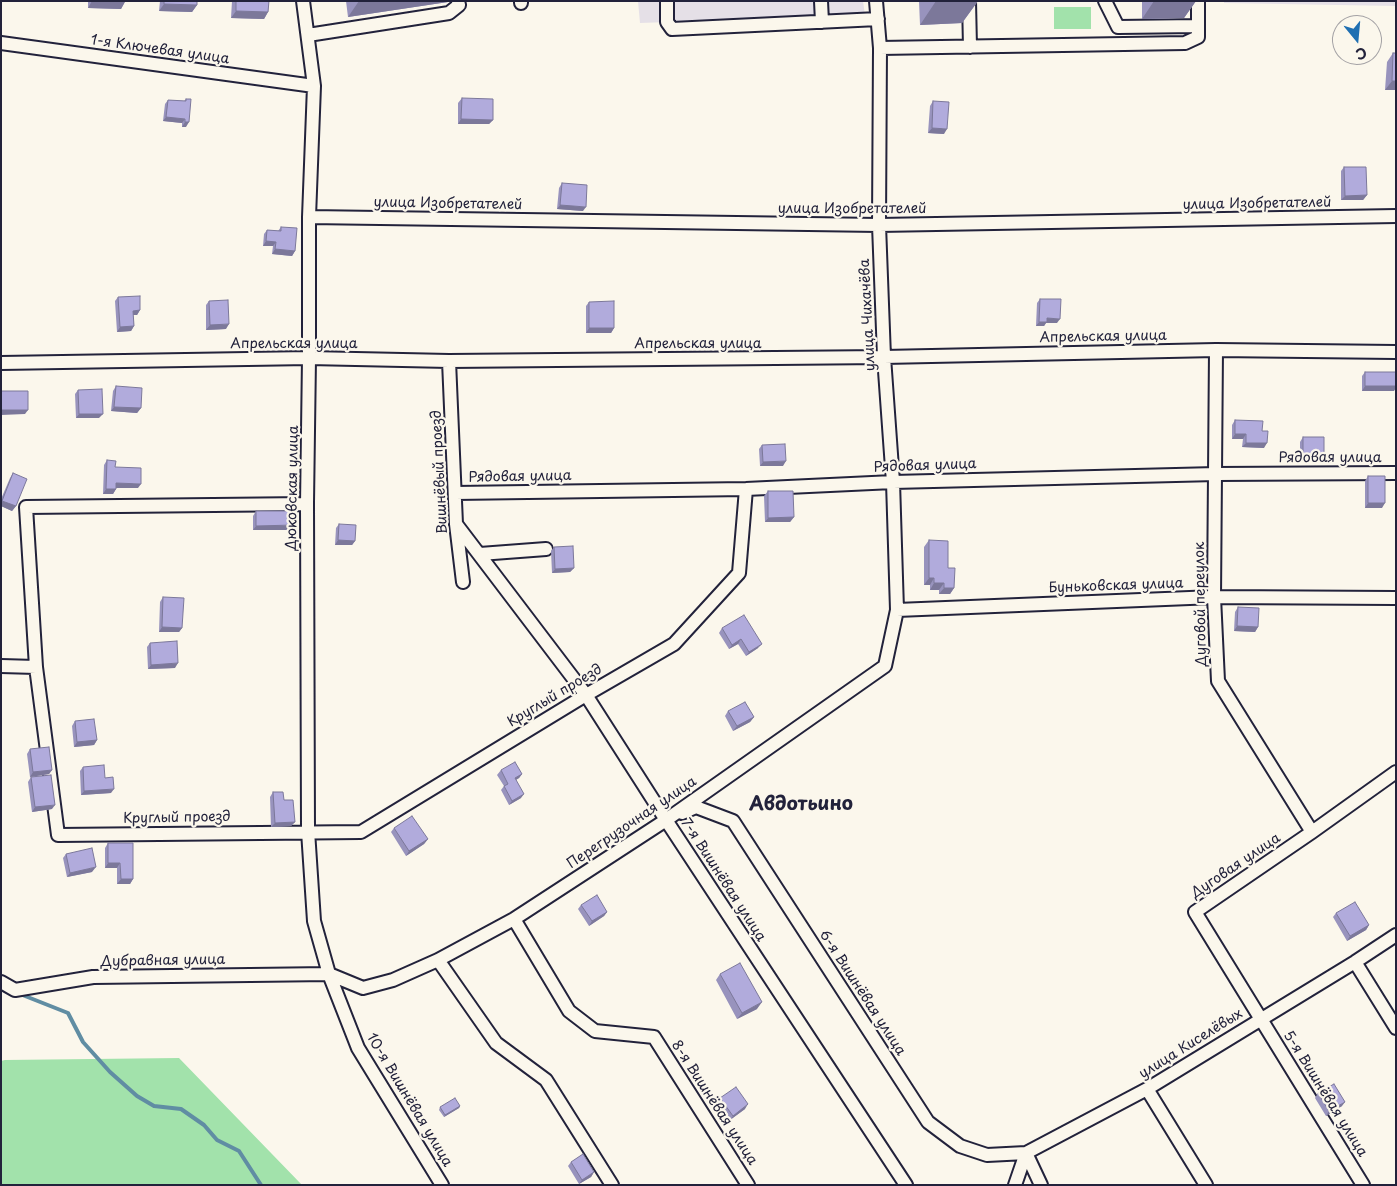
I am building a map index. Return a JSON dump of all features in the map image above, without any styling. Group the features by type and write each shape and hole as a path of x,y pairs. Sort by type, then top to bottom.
{"street":[{"name":"Дюковская улица","path":"303,1 314,86 309,217 307,504 308,831 314,921 329,974"},
{"path":"308,35 449,13 459,5 458,1"},
{"path":"667,1 668,22 672,30 878,19"},
{"path":"821,1 822,22"},
{"name":"улица Чихачёва","path":"876,1 880,48 879,225 884,357 893,482 897,610"},
{"path":"969,1 970,47"},
{"path":"1105,1 1118,27 1198,26"},
{"path":"880,48 1185,43 1198,37 1198,1"},
{"name":"1-я Ключевая улица","path":"1,43 314,86"},
{"name":"улица Изобретателей","path":"309,217 879,225 1396,216"},
{"name":"Апрельская улица","path":"1,363 309,358 449,361 884,357 1216,350 1396,352"},
{"name":"Дуговой переулок","path":"1216,350 1214,597 1218,681 1312,832"},
{"name":"Вишнёвый проезд","path":"449,361 456,524 463,582"},
{"name":"Рядовая улица","path":"455,493 746,489 893,482 1216,474 1396,473"},
{"name":"Круглый проезд","path":"307,504 26,507 36,667 58,835 308,831 361,832 586,695 674,644 739,573 746,489"},
{"name":"7-я Вишнёвая улица","path":"456,524 586,695 906,1185"},
{"path":"480,554 546,549"},
{"name":"Буньковская улица","path":"897,610 1214,597 1396,598"},
{"name":"Перегрузочная улица","path":"329,974 363,988 393,980 438,960 514,919 666,820 885,666 897,610"},
{"path":"1,666 36,667"},
{"name":"Дуговая улица","path":"1261,1019 1196,912 1396,772"},
{"name":"6-я Вишнёвая улица","path":"666,820 696,807 733,821 928,1122 960,1146 988,1155 1026,1153"},
{"name":"8-я Вишнёвая улица","path":"514,919 569,1011 595,1031 654,1037 748,1185"},
{"name":"улица Киселёвых","path":"1026,1153 1148,1089 1356,962 1396,935"},
{"path":"438,960 496,1043 546,1080 612,1185"},
{"path":"1356,962 1396,1028"},
{"name":"Дубравная улица","path":"1,982 15,990 93,977 329,974"},
{"name":"10-я Вишнёвая улица","path":"329,974 358,1048 442,1185"},
{"name":"5-я Вишнёвая улица","path":"1261,1019 1363,1185"},
{"path":"1148,1089 1206,1185"},
{"path":"1015,1185 1026,1153"},
{"path":"1026,1153 1041,1185"}],"shaded area":[{"path":"638,1 863,1 865,15 640,23"},
{"path":"1224,1 1396,1 1396,6 1224,3"}],"green space":[{"path":"1054,7 1091,7 1091,29 1054,29"},
{"path":"179,1058 302,1185 1,1185 1,1061"}],"building":[{"path":"164,1 197,1 197,5 164,4"},
{"path":"236,1 269,1 268,12 236,11"},
{"path":"1393,53 1396,53 1396,81 1392,81"},
{"path":"462,98 493,99 493,120 461,119"},
{"path":"186,99 191,99 189,122 185,122 185,119 166,117 168,100 186,101"},
{"path":"933,101 949,102 947,129 932,128"},
{"path":"1344,167 1366,167 1367,195 1345,196"},
{"path":"562,183 587,185 586,207 560,205"},
{"path":"281,227 297,228 295,251 275,249 276,242 266,241 267,230 281,231"},
{"path":"140,296 140,310 133,311 134,326 120,327 118,297"},
{"path":"1040,299 1061,299 1060,319 1047,318 1047,322 1039,322"},
{"path":"228,300 229,324 210,325 209,301"},
{"path":"614,301 614,328 589,328 589,302"},
{"path":"1365,372 1396,372 1396,386 1365,386"},
{"path":"116,386 142,388 141,408 114,407"},
{"path":"102,389 103,414 79,414 78,390"},
{"path":"1,391 28,391 28,410 1,410"},
{"path":"1235,420 1263,421 1262,431 1268,431 1267,443 1246,443 1246,434 1235,434"},
{"path":"1303,437 1324,437 1324,455 1303,454"},
{"path":"785,444 786,461 763,462 762,445"},
{"path":"107,460 116,461 115,467 141,468 141,484 116,483 116,489 106,489"},
{"path":"13,473 27,479 16,506 2,501"},
{"path":"1368,476 1385,476 1385,503 1368,503"},
{"path":"768,491 793,491 794,517 768,518"},
{"path":"256,511 294,511 294,525 256,526"},
{"path":"339,524 356,525 355,541 338,540"},
{"path":"929,540 948,541 948,568 955,568 954,588 944,588 944,583 934,583 934,578 929,578"},
{"path":"573,546 574,568 555,569 554,547"},
{"path":"163,597 184,598 182,628 162,627"},
{"path":"1238,607 1259,608 1258,627 1237,626"},
{"path":"744,615 762,644 749,652 741,639 732,645 722,628"},
{"path":"177,641 178,663 151,665 150,643"},
{"path":"745,702 754,717 737,726 728,711"},
{"path":"94,719 97,740 77,742 75,721"},
{"path":"49,747 52,770 33,772 30,749"},
{"path":"515,762 522,774 515,778 524,794 512,801 504,786 508,784 501,770"},
{"path":"104,765 105,778 113,777 114,789 84,791 83,767"},
{"path":"51,775 55,805 35,807 31,777"},
{"path":"273,792 283,792 284,800 293,800 295,822 275,823"},
{"path":"412,816 428,839 409,851 394,828"},
{"path":"108,843 133,843 133,879 121,879 120,863 108,863"},
{"path":"92,848 96,867 70,873 66,854"},
{"path":"597,895 607,912 592,921 581,905"},
{"path":"1355,902 1369,925 1350,936 1336,913"},
{"path":"740,963 762,1002 742,1013 720,974"},
{"path":"1334,1084 1345,1102 1329,1111 1318,1093"},
{"path":"736,1087 748,1104 733,1116 720,1098"},
{"path":"455,1098 460,1106 445,1115 440,1107"},
{"path":"583,1154 594,1172 582,1180 571,1162"}],"waterway":[{"path":"20,994 68,1013 83,1042 110,1072 137,1096 154,1106 181,1109 204,1125 217,1140 239,1151 261,1185"}],"district":[{"name":"Авдотьино","path":"801,805"}]}
